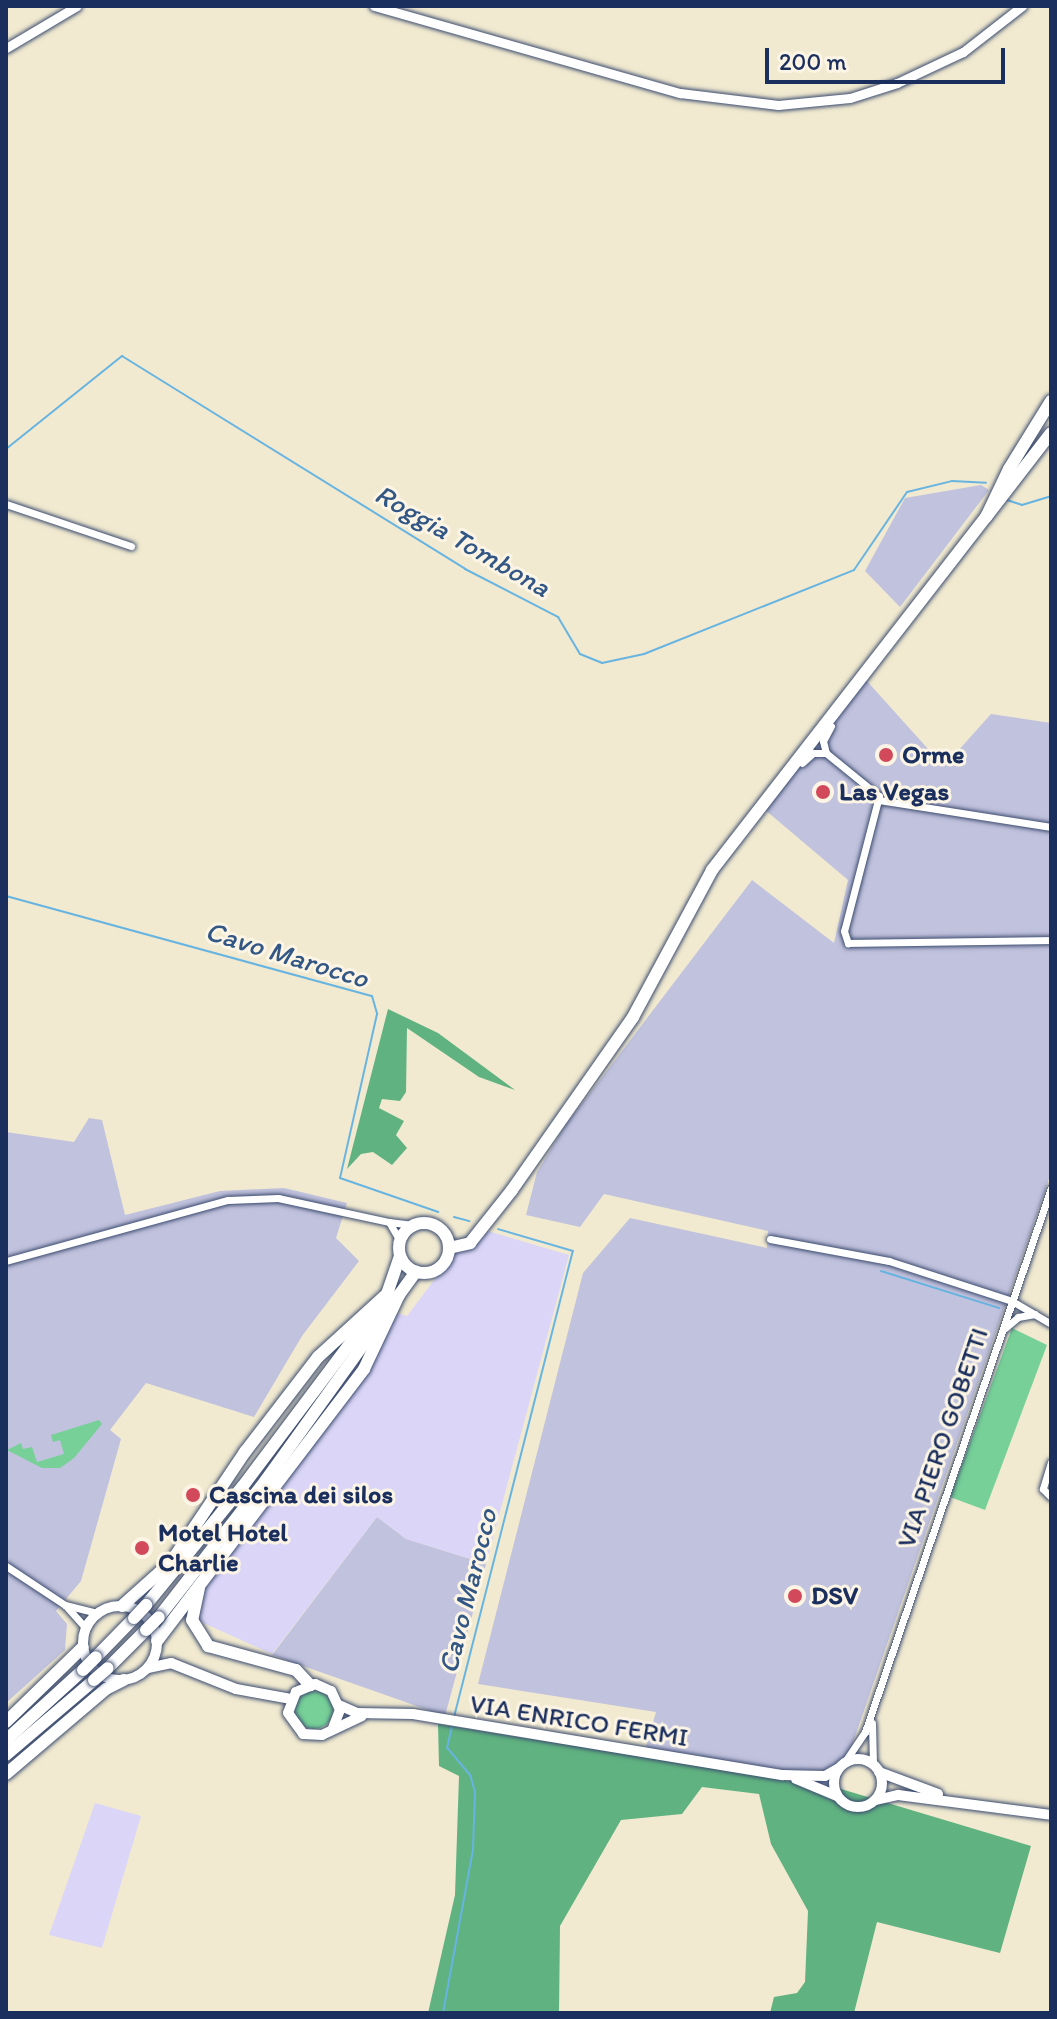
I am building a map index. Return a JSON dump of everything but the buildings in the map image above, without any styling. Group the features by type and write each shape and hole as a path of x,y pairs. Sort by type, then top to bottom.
{"main road":[{"path":"986,517 1009,469 1051,401"},
{"path":"1009,469 1051,414"},
{"path":"449,1248 470,1243 512,1190 633,1017 712,870 1051,435"},
{"path":"146,1670 157,1644 202,1580 364,1369 393,1295 400,1241 415,1225 440,1229 449,1248"},
{"path":"124,1680 95,1671 83,1647 86,1628 98,1613 122,1606 171,1562 318,1357 416,1272 438,1270 449,1248"},
{"path":"400,1256 416,1272"},
{"path":"6,1740 83,1670 146,1605 393,1295"},
{"path":"6,1755 108,1668 159,1617 266,1480 393,1295"},
{"path":"202,1580 192,1610 199,1638 221,1651 296,1670 310,1685 331,1691 339,1705 333,1728 316,1736 299,1732 289,1717 291,1699"},
{"path":"122,1606 148,1618 157,1644 177,1665"},
{"path":"6,1722 83,1647"},
{"path":"6,1774 99,1694 158,1663 177,1665 236,1689 291,1699 310,1685"},
{"name":"VIA ENRICO FERMI","path":"339,1705 368,1715 443,1720 783,1775"},
{"name":"VIA ENRICO FERMI","path":"333,1728 368,1715"},
{"path":"783,1775 825,1776 859,1759 967,1801"},
{"path":"839,1798 834,1783 841,1766"},
{"path":"876,1768 883,1785 876,1800"},
{"path":"783,1775 853,1807 898,1795 967,1801 1051,1815"}],"street":[{"path":"6,48 77,6"},
{"path":"374,6 680,93 754,105 824,102 897,83 963,52 1022,6"},
{"path":"6,504 131,546"},
{"path":"826,753 825,736 853,689"},
{"path":"780,783 813,753 826,753 879,800 1051,827"},
{"path":"879,800 844,931 848,943 1051,940"},
{"name":"VIA PIERO GOBETTI","path":"875,1701 1051,1188"},
{"path":"6,1261 228,1200 278,1198 415,1225"},
{"path":"389,1222 400,1241"},
{"path":"770,1239 889,1261 1012,1301 1051,1324"},
{"path":"999,1337 1014,1319 1035,1314"},
{"path":"1051,1462 1043,1489 1051,1497"},
{"path":"6,1566 65,1605 86,1628"},
{"path":"65,1605 98,1613"},
{"path":"841,1766 859,1746 875,1701"},
{"path":"875,1701 869,1750 876,1768"}],"shaded area":[{"path":"981,485 989,490 900,607 865,571 905,498"},
{"path":"866,680 938,760 956,753 991,714 1051,723 1051,1173 837,1788 684,1765 645,1750 656,1712 478,1684 583,1273 630,1218 767,1248 768,1231 604,1194 580,1227 526,1215 537,1172 565,1126 752,880 834,943 848,880 764,809"},
{"path":"89,1118 102,1120 125,1215 220,1191 284,1188 347,1203 336,1238 359,1261 302,1336 254,1417 146,1383 110,1430 121,1439 81,1581 56,1611 67,1624 65,1650 6,1703 6,1132 74,1142"},
{"path":"474,1227 569,1255 486,1564 406,1539 377,1517 272,1654 199,1621 186,1594 191,1578 393,1312 407,1316"},
{"path":"377,1517 406,1539 486,1564 445,1716 272,1655"},
{"path":"95,1803 141,1816 102,1948 49,1935"}],"green space":[{"path":"388,1009 438,1033 515,1090 479,1077 407,1028 406,1092 400,1101 382,1099 379,1108 404,1121 396,1135 407,1148 392,1165 373,1152 361,1154 347,1169"},
{"path":"1012,1328 1047,1345 985,1510 950,1497"},
{"path":"99,1420 102,1424 74,1458 60,1468 42,1468 7,1450 21,1443 23,1449 32,1447 37,1462 64,1454 60,1440 53,1442 51,1435"},
{"path":"314,1691 327,1697 333,1710 327,1723 314,1729 301,1723 295,1710 301,1697"},
{"path":"438,1724 841,1789 1031,1846 1000,1953 877,1922 854,2013 770,2013 774,1997 797,1993 805,1982 808,1911 771,1844 759,1794 702,1787 682,1814 621,1820 560,1926 559,2013 428,2013 455,1895 459,1776 439,1766"}],"waterway":[{"name":"Roggia Tombona","path":"6,449 122,356 465,569 558,617 580,654 602,663 644,654 854,570 907,492 952,481 986,483"},
{"name":"Roggia Tombona","path":"1007,500 1022,505 1051,496"},
{"name":"Cavo Marocco","path":"6,896 372,996 377,1014 340,1178 438,1212"},
{"name":"Cavo Marocco","path":"454,1217 469,1221"},
{"name":"Cavo Marocco","path":"454,1717 573,1251 498,1229"},
{"path":"881,1271 999,1308"},
{"name":"Cavo Marocco","path":"443,2013 473,1849 475,1792 470,1775 447,1748 453,1723"}],"place":[{"name":"Orme","path":"886,755"},
{"name":"Las Vegas","path":"823,792"},
{"name":"Cascina dei silos","path":"193,1495"},
{"name":"Motel Hotel Charlie","path":"142,1548"},
{"name":"DSV","path":"795,1596"}]}
